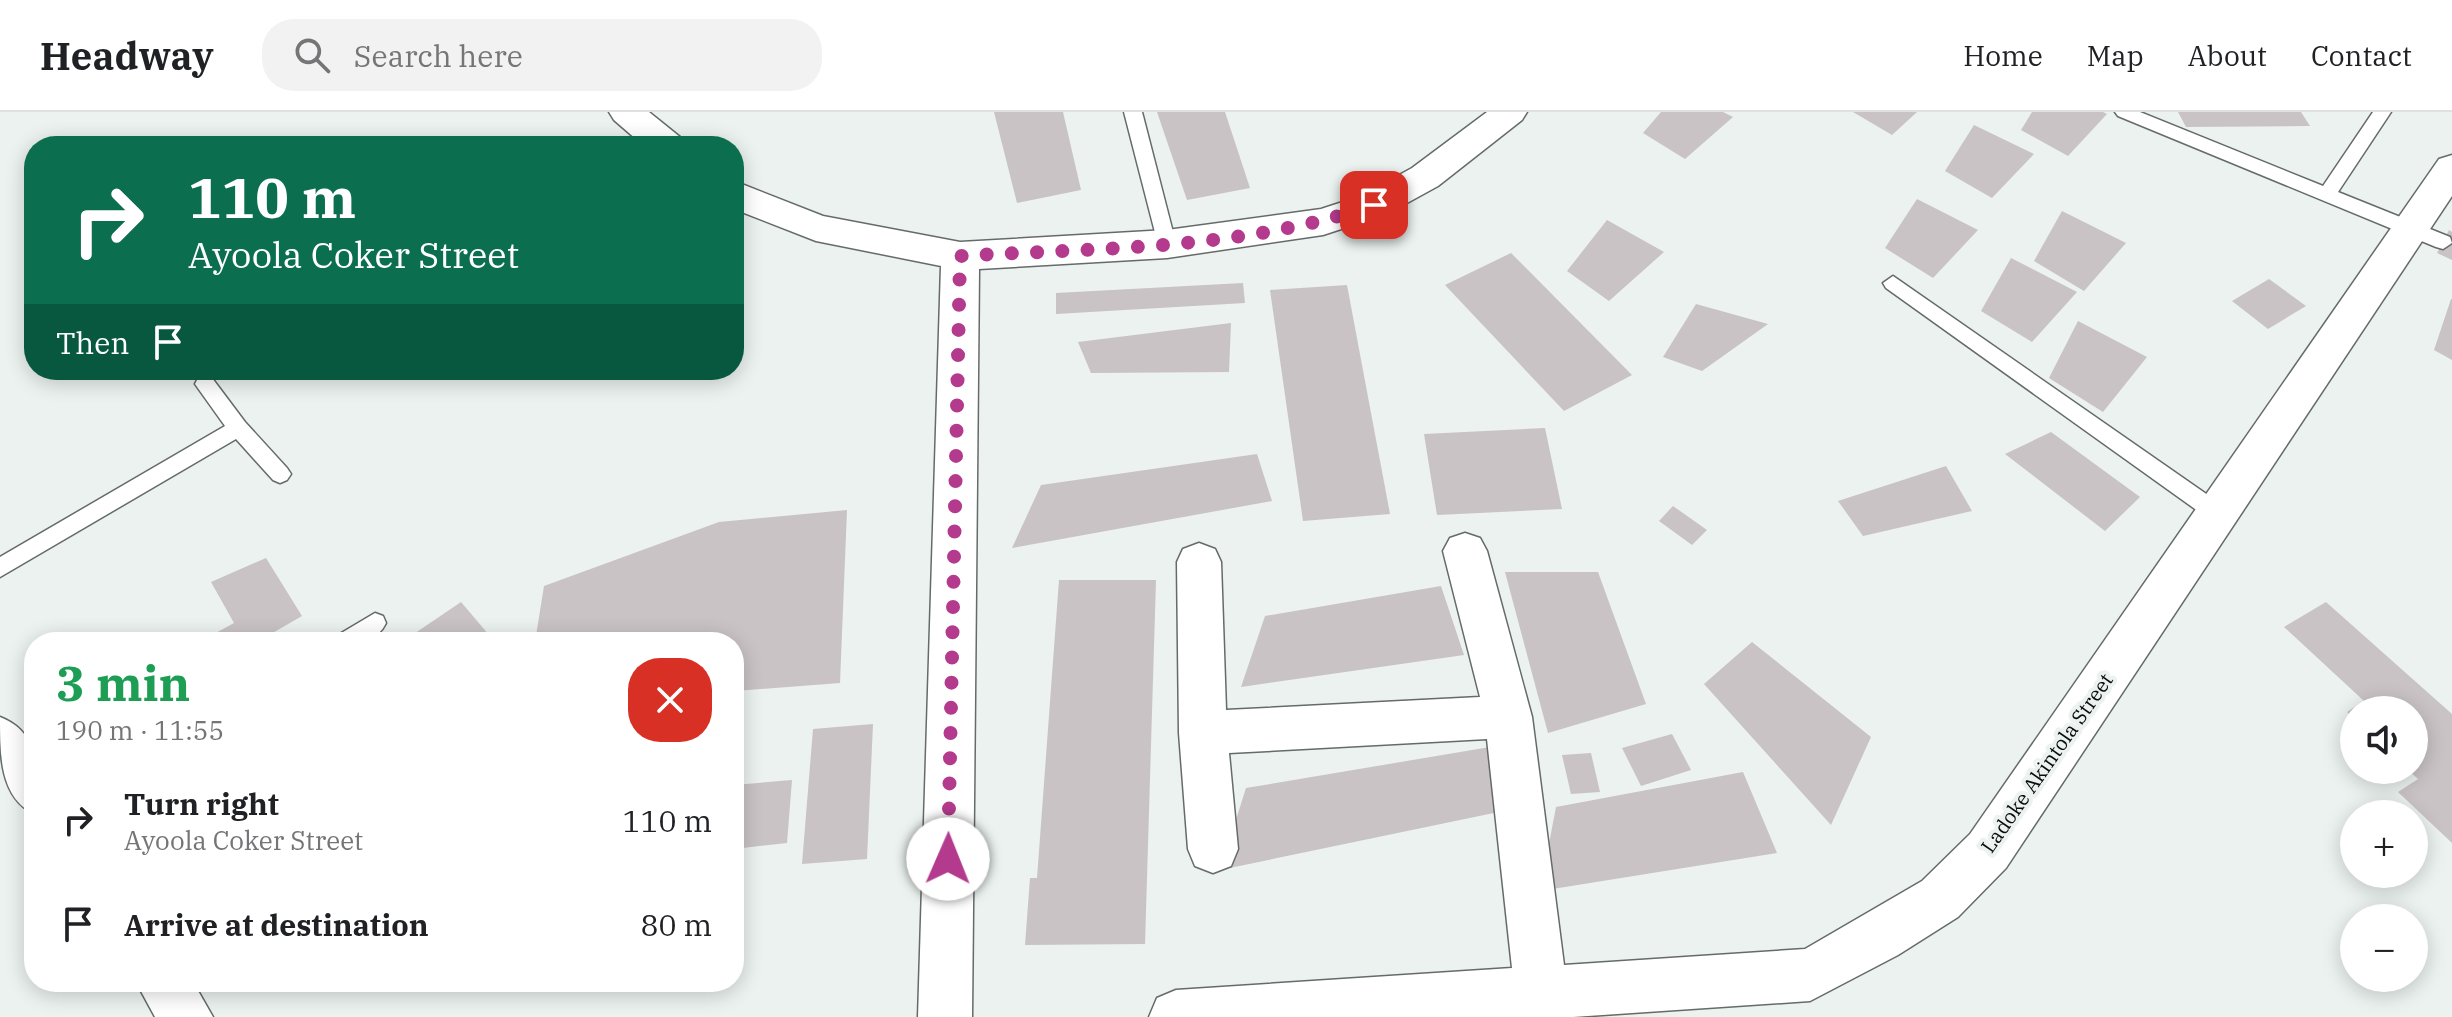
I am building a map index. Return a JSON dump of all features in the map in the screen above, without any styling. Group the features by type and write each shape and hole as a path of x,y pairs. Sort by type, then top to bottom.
{"street":[{"path":"626,112 655,136"},
{"path":"744,198 816,228 960,256 1167,244 1323,222 1374,205 1425,177 1510,112"},
{"name":"Ladoke Akintola Street","path":"1176,1017 1543,1005 1810,975 1880,937 1940,899 1988,851 2217,513 2428,235 2452,168"},
{"path":"945,1017 960,256"},
{"path":"1465,551 1508,717 1543,1005"},
{"path":"1199,562 1203,733 1213,849"},
{"path":"1203,733 1508,717"},
{"path":"0,739 24,776"},
{"path":"169,992 186,1017"}],"lane":[{"path":"1133,112 1167,244"},
{"path":"2124,112 2428,235"},
{"path":"2326,195 2382,112"},
{"path":"1893,283 2217,513"},
{"path":"205,384 238,428 280,474"},
{"path":"0,568 238,428"},
{"path":"361,632 375,623"}],"building":[{"path":"994,112 1063,112 1081,190 1017,203"},
{"path":"1157,112 1225,112 1250,188 1187,200"},
{"path":"1661,112 1723,112 1733,117 1685,159 1643,133"},
{"path":"1853,112 1917,112 1892,135"},
{"path":"2032,112 2107,114 2068,156 2021,130"},
{"path":"2178,112 2301,112 2310,126 2186,127"},
{"path":"1974,125 2034,154 1992,198 1945,171"},
{"path":"1917,199 1978,230 1933,278 1885,248"},
{"path":"2062,211 2126,243 2084,291 2034,261"},
{"path":"1607,220 1664,252 1609,301 1567,271"},
{"path":"2449,230 2452,232 2452,260 2437,253"},
{"path":"1511,253 1632,375 1564,411 1445,285"},
{"path":"2011,258 2077,292 2032,342 1981,311"},
{"path":"2269,279 2306,306 2268,329 2232,301"},
{"path":"1243,283 1245,303 1056,314 1056,293"},
{"path":"1347,285 1390,514 1303,521 1270,290"},
{"path":"2452,299 2452,360 2434,350"},
{"path":"1696,304 1768,324 1702,371 1663,357"},
{"path":"2078,321 2147,357 2103,412 2049,378"},
{"path":"1231,323 1229,372 1091,373 1078,342"},
{"path":"1545,428 1562,509 1437,515 1424,434"},
{"path":"2051,432 2140,497 2105,531 2005,454"},
{"path":"1257,454 1272,501 1012,548 1041,485"},
{"path":"1946,466 1972,511 1863,536 1838,501"},
{"path":"1673,506 1707,530 1692,545 1659,521"},
{"path":"847,510 840,683 744,690 744,632 537,632 544,586 719,522"},
{"path":"266,558 302,616 274,632 217,632 234,623 211,582"},
{"path":"1505,572 1598,572 1646,704 1548,733"},
{"path":"1059,580 1156,580 1145,944 1025,945 1030,878 1037,878"},
{"path":"1441,586 1464,655 1241,687 1265,616"},
{"path":"461,602 486,632 417,632"},
{"path":"2326,602 2452,714 2452,843 2428,820 2428,800 2406,800 2398,792 2410,784 2428,784 2428,696 2359,696 2284,627"},
{"path":"1752,642 1871,737 1831,825 1704,684"},
{"path":"873,724 867,859 802,864 813,729"},
{"path":"1672,734 1691,770 1641,786 1622,748"},
{"path":"1490,747 1513,809 1220,870 1246,788"},
{"path":"1591,753 1600,792 1571,794 1562,755"},
{"path":"1743,772 1777,853 1540,891 1556,807"},
{"path":"792,780 787,843 744,848 744,784"}],"route":[{"path":"948,859 960,256 1167,244 1323,222 1374,205"}]}
